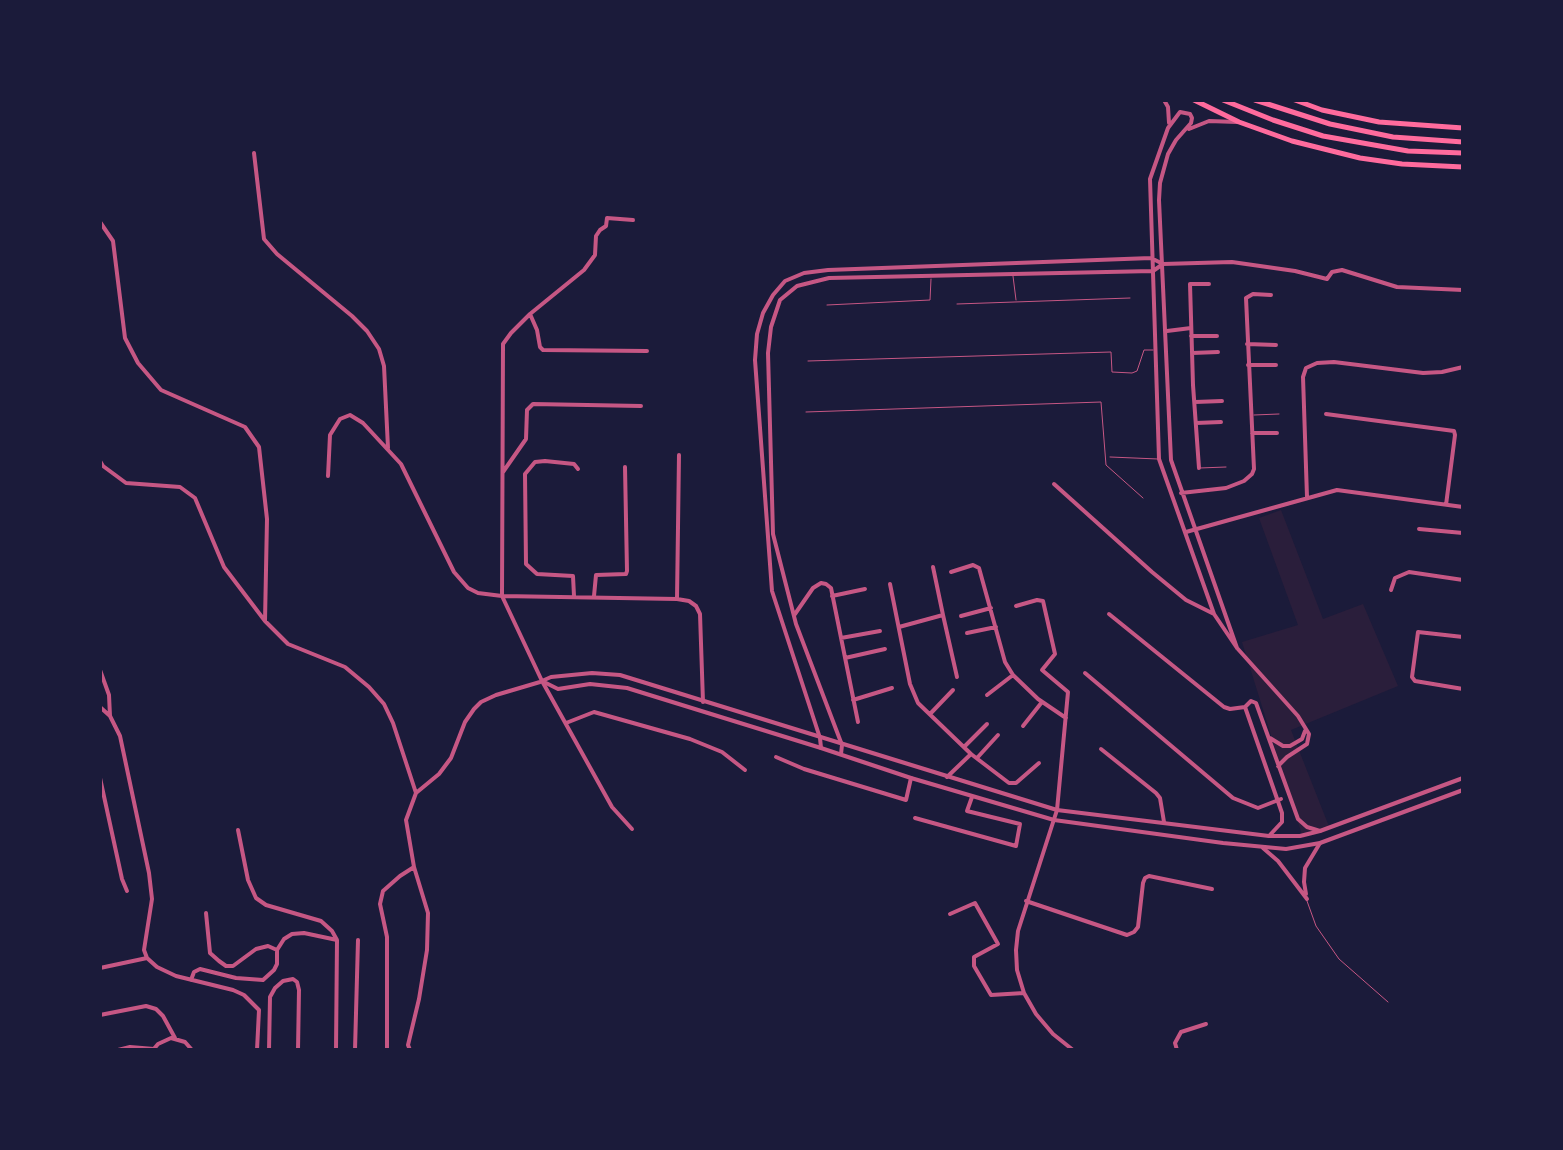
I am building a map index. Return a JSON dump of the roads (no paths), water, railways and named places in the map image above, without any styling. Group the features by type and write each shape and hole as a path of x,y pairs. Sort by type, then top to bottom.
{"main road":[{"path":"1194,100 1292,141 1360,158 1463,166"},
{"path":"1223,100 1324,136 1408,150 1463,153"},
{"path":"1255,100 1330,124 1392,137 1463,142"},
{"path":"1295,100 1378,122 1463,128"}],"street":[{"path":"1164,100 1170,118 1150,179 1158,459 1214,614 1237,648 1309,734 1307,744 1278,766"},
{"path":"1168,128 1176,114 1186,112 1192,118 1168,154 1160,182 1171,460 1237,648"},
{"path":"1184,131 1209,121 1239,122"},
{"path":"254,152 264,239 352,316 378,349 384,366 388,448"},
{"path":"632,829 612,807 542,681 502,596 504,344 530,314 584,270 595,255 596,236 606,226 607,218 633,220"},
{"path":"100,222 113,241 125,338 138,363 161,390 244,427 260,448 267,520 265,621"},
{"path":"821,748 772,591 757,334 763,313 784,282 804,273 1152,258 1163,264 1232,262 1327,280 1332,272 1342,270 1396,286 1463,290"},
{"path":"841,754 842,744 796,624 774,534 768,353 780,300 797,286 828,278 1153,271 1163,264"},
{"path":"1199,468 1190,284 1209,284"},
{"path":"1181,493 1238,484 1254,469 1247,295 1271,295"},
{"path":"530,314 543,350 647,351"},
{"path":"1167,330 1191,328"},
{"path":"1191,336 1218,336"},
{"path":"1247,344 1276,345"},
{"path":"1192,353 1218,352"},
{"path":"1307,497 1303,377 1306,368 1317,362 1423,373 1463,367"},
{"path":"1248,366 1276,364"},
{"path":"1194,402 1222,401"},
{"path":"503,472 526,439 528,410 533,404 641,406"},
{"path":"1326,414 1454,432 1446,505"},
{"path":"328,476 330,435 340,420 350,415 401,464 454,572 478,593 689,601 700,614 702,702"},
{"path":"1196,424 1221,422"},
{"path":"1252,434 1278,433"},
{"path":"677,598 679,455"},
{"path":"100,461 126,482 180,487 195,498 224,566 265,621 288,644 344,667 384,704 416,794"},
{"path":"574,596 574,576 536,574 526,564 525,474 535,462 545,461 574,464 578,469"},
{"path":"594,596 596,575 627,571 625,467"},
{"path":"1054,484 1186,600 1214,614"},
{"path":"1186,532 1336,490 1463,507"},
{"path":"1419,529 1463,533"},
{"path":"951,572 973,565 979,568 1005,662 1042,702 1066,718"},
{"path":"934,567 956,677"},
{"path":"1390,590 1395,578 1410,572 1463,580"},
{"path":"796,624 794,613 814,588 826,584 832,596 858,722"},
{"path":"890,584 910,684 918,703 971,754 1012,784 1039,763"},
{"path":"832,596 865,589"},
{"path":"1016,606 1041,599 1045,604 1056,654 1042,670 1068,692 1057,810 1018,931 1017,970 1036,1014 1073,1050"},
{"path":"960,616 991,608"},
{"path":"1109,614 1224,707 1236,709 1248,702 1256,703 1298,820 1320,831"},
{"path":"899,627 944,615"},
{"path":"967,633 996,626"},
{"path":"841,638 880,631"},
{"path":"1463,637 1418,632 1412,678 1463,689"},
{"path":"845,658 884,649"},
{"path":"100,670 109,694 110,716"},
{"path":"1086,673 1233,798 1258,808 1288,796"},
{"path":"410,1050 427,950 428,912 414,868 406,820 416,794 451,758 465,722 481,702 551,676 620,675 1057,810 1269,836 1300,836 1320,831 1463,778"},
{"path":"987,696 1013,675"},
{"path":"542,681 558,689 590,684 626,688 1054,820 1263,848 1286,849 1320,843 1463,790"},
{"path":"853,700 892,688"},
{"path":"930,714 953,690"},
{"path":"1022,726 1042,702"},
{"path":"100,707 110,716 120,736 149,873 152,900 144,950 147,958 157,967 234,990 251,1001 259,1010 257,1050"},
{"path":"1245,707 1282,813 1282,822 1269,836"},
{"path":"566,724 594,712 690,739 722,752 744,770"},
{"path":"964,747 987,724"},
{"path":"1268,737 1290,746 1302,739 1305,726"},
{"path":"977,758 998,735"},
{"path":"1101,749 1160,798 1164,824"},
{"path":"946,777 971,754"},
{"path":"776,757 906,800 911,778"},
{"path":"100,778 127,891"},
{"path":"915,818 1016,846 1020,824 967,810 972,797"},
{"path":"238,830 248,880 256,898 321,921 337,940 336,1050"},
{"path":"1307,899 1305,868 1320,843"},
{"path":"1263,848 1307,899"},
{"path":"387,1050 387,937 380,904 383,891 414,868"},
{"path":"1026,902 1127,935 1138,927 1145,878 1212,889"},
{"path":"950,914 975,903 998,944 974,957 974,966 991,994 1024,993"},
{"path":"206,913 210,952 226,966 233,966 262,946 277,950"},
{"path":"191,980 200,969 264,980 277,964 277,950 292,934 337,940"},
{"path":"356,1050 358,940"},
{"path":"100,968 147,958"},
{"path":"269,1050 270,997 283,981 292,980 299,990 298,1050"},
{"path":"100,1015 146,1006 156,1009 175,1038"},
{"path":"1177,1050 1175,1043 1181,1032 1206,1024"},
{"path":"118,1050 154,1050 164,1040 175,1038 192,1050"}],"lane":[{"path":"1013,273 1016,302"},
{"path":"827,305 930,300 930,276"},
{"path":"957,304 1130,298"},
{"path":"808,360 1111,352 1112,372 1132,373 1137,371 1144,350 1156,350"},
{"path":"806,412 1101,402 1106,465 1143,498"},
{"path":"1250,415 1279,414"},
{"path":"1106,457 1158,459"},
{"path":"1199,468 1226,466"},
{"path":"1307,899 1316,926 1340,959 1388,1002"}]}
